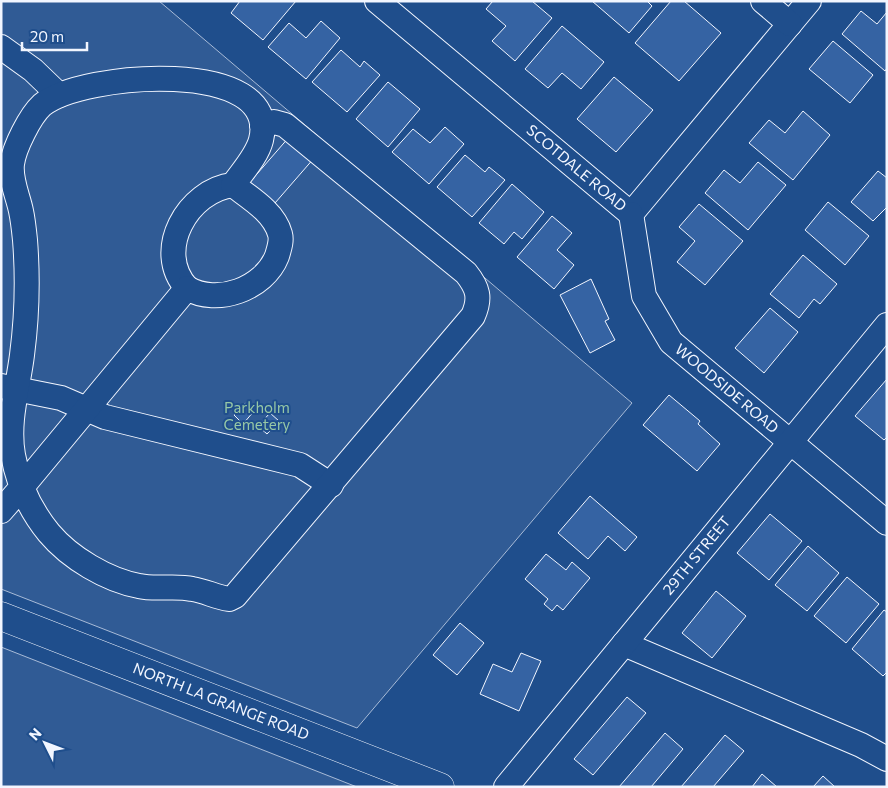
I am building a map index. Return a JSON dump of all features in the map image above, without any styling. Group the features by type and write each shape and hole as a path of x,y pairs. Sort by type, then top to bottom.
{"main road":[{"name":"NORTH LA GRANGE ROAD","path":"1,616 440,787"}],"street":[{"name":"SCOTDALE ROAD","path":"377,1 632,214 809,1"},
{"path":"763,1 790,24"},
{"path":"1,47 33,70 59,95"},
{"path":"233,185 256,151 261,140 262,126 258,112 248,101 234,91 215,84 153,77 90,85 59,95 39,107 17,146 11,173 22,214 28,284 22,355 9,387 13,455 22,487 39,519 51,535 92,567 138,586 190,588 229,600 242,592 474,316 479,294 474,283 466,273 285,125 274,122 262,126"},
{"path":"233,185 267,211 274,223 280,234 280,247 275,260 265,273 250,285 235,292 208,296 197,294 187,288 178,278 172,256 179,229 198,202 219,187 233,185"},
{"name":"WOODSIDE ROAD","path":"632,214 644,296 671,342 887,523"},
{"path":"1,511 187,288"},
{"name":"29TH STREET","path":"506,787 887,325"},
{"path":"9,387 61,398 113,420 300,465 331,485"},
{"path":"624,644 861,745 887,759"}],"shaded area":[{"name":"Parkholm Cemetery","path":"1,1 159,1 632,403 357,728 1,589"},
{"path":"1,647 357,787 1,787"}],"building":[{"path":"240,1 296,1 263,40 231,13"},
{"path":"493,1 532,1 552,18 515,61 492,41 506,26 486,9"},
{"path":"592,1 647,1 652,6 629,33"},
{"path":"671,1 684,1 721,33 679,81 635,43"},
{"path":"861,11 877,24 887,12 887,68 885,71 842,34"},
{"path":"321,21 340,38 306,79 268,47 289,23 306,38"},
{"path":"562,26 604,62 581,89 562,73 548,88 525,69"},
{"path":"833,41 873,75 850,103 809,69"},
{"path":"341,50 360,67 364,61 380,75 347,112 312,82"},
{"path":"614,77 653,110 616,152 577,119"},
{"path":"388,82 420,109 388,147 356,119"},
{"path":"803,111 830,135 793,180 749,143 769,120 785,133"},
{"path":"445,127 464,144 429,184 392,152 413,129 430,143"},
{"path":"290,136 315,157 275,203 250,182"},
{"path":"465,155 485,172 489,167 505,180 472,217 437,187"},
{"path":"758,162 786,185 748,230 705,193 724,170 740,183"},
{"path":"878,171 887,178 887,207 873,221 851,202"},
{"path":"512,184 544,212 522,239 514,232 504,244 479,223"},
{"path":"828,202 869,236 845,265 805,230"},
{"path":"699,204 743,241 705,285 677,262 695,241 679,227"},
{"path":"552,216 572,233 557,250 574,265 554,289 517,257"},
{"path":"803,255 837,284 820,304 814,299 799,318 770,294"},
{"path":"591,279 609,319 605,321 615,340 590,353 560,295"},
{"path":"770,308 798,332 764,373 735,348"},
{"path":"887,379 887,437 884,440 855,416"},
{"path":"669,395 700,421 698,424 720,444 697,471 643,425"},
{"path":"245,403 254,411 243,424 234,415"},
{"path":"270,413 279,421 267,434 258,426"},
{"path":"590,496 637,537 625,551 608,536 588,559 558,533"},
{"path":"770,514 802,541 769,580 737,553"},
{"path":"808,546 839,573 807,611 775,585"},
{"path":"546,554 566,570 572,562 590,578 563,610 557,605 552,611 544,604 548,599 525,579"},
{"path":"847,577 879,604 846,643 814,616"},
{"path":"716,591 746,616 712,658 682,633"},
{"path":"884,610 887,612 887,672 883,676 852,649"},
{"path":"460,623 484,643 457,675 433,655"},
{"path":"521,653 541,661 519,711 480,694 493,664 512,672"},
{"path":"627,697 646,713 593,775 574,759"},
{"path":"665,733 683,749 651,787 619,787"},
{"path":"725,735 744,751 713,787 681,787"},
{"path":"762,774 777,787 752,787"},
{"path":"823,776 835,787 813,787"}]}
